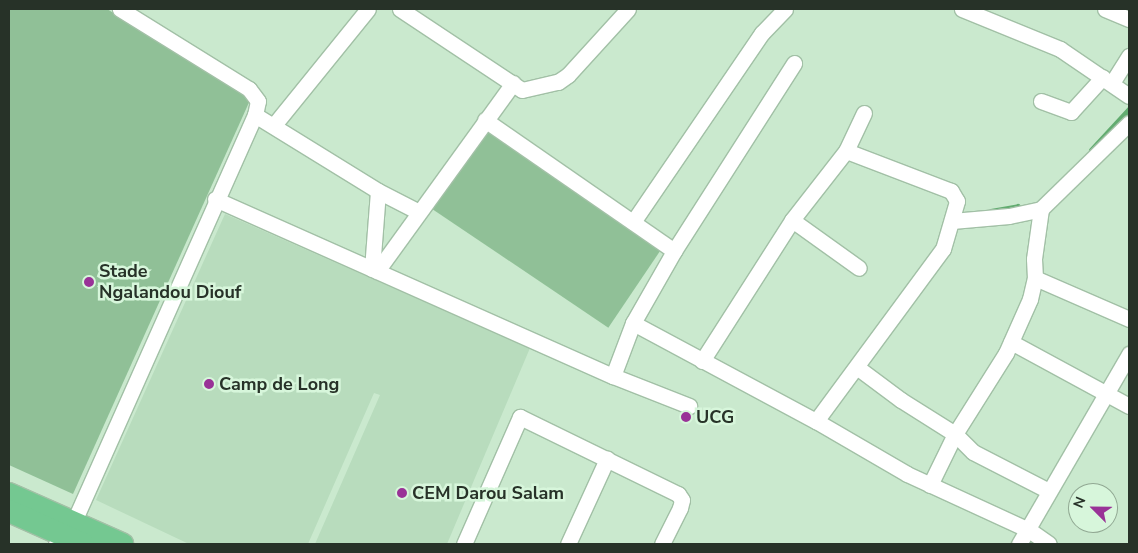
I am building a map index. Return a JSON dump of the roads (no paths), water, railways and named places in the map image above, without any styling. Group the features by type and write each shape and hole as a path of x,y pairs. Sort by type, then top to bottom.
{"main road":[{"path":"9,494 70,537"},
{"path":"9,511 70,537 122,544"}],"street":[{"path":"70,537 215,199 255,115 258,101 255,93 120,9"},
{"path":"274,125 368,9"},
{"path":"409,11 522,90 558,82 628,9"},
{"path":"633,222 762,34 785,9"},
{"path":"1105,9 1129,19"},
{"path":"969,10 1060,49 1129,96"},
{"path":"1041,101 1071,112 1108,80 1129,56"},
{"path":"613,376 633,323 674,251 794,63"},
{"path":"375,270 513,83"},
{"path":"702,361 792,220 846,151 864,113"},
{"path":"255,115 378,191 419,212"},
{"path":"485,120 674,251"},
{"path":"952,221 1009,216 1041,209 1129,123"},
{"path":"816,421 858,368 942,249 957,201 951,191 846,151"},
{"path":"375,270 378,191"},
{"path":"215,199 613,376 689,406"},
{"path":"930,485 955,434 1010,342 1030,299 1035,278 1034,259 1041,209"},
{"path":"792,220 859,268"},
{"path":"1035,278 1129,319"},
{"path":"633,323 816,421 930,485 1029,530 1049,544"},
{"path":"1010,342 1129,406"},
{"path":"1019,544 1029,530 1049,491 1129,354"},
{"path":"858,368 901,400 955,434 972,452 1049,491"},
{"path":"465,544 520,417 678,494 682,500 680,508 662,544"},
{"path":"568,544 607,459"}],"waterway":[{"path":"1091,150 1129,109"},
{"path":"991,211 1018,206 1022,209"}],"place":[{"name":"Stade Ngalandou Diouf","path":"89,282"},
{"name":"Camp de Long","path":"209,384"},
{"name":"UCG","path":"686,417"},
{"name":"CEM Darou Salam","path":"402,493"}]}
